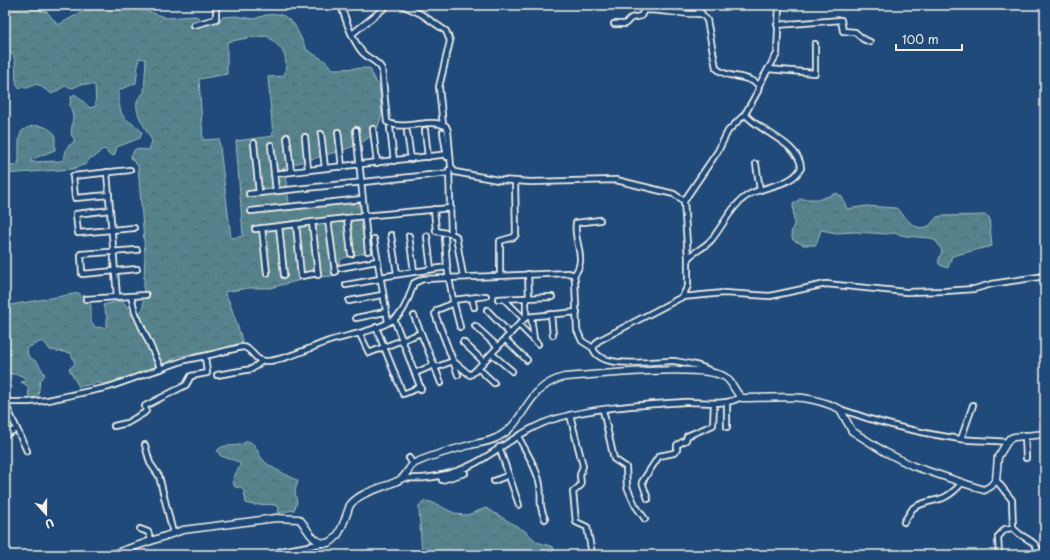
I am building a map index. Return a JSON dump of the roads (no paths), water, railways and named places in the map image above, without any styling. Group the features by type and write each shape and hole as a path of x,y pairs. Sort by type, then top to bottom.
{"street":[{"path":"194,25 216,19 216,5"},
{"path":"341,5 352,34 363,53 377,63 382,69 387,122 396,125 443,125"},
{"path":"352,34 388,5"},
{"path":"402,5 421,14 446,31 450,41 439,87 443,125 447,128 451,234"},
{"path":"694,5 707,20 716,68 721,72 747,79 759,85"},
{"path":"682,297 688,286 688,258 686,254 684,201 718,151 728,131 745,114 758,91 759,85 777,54 779,5"},
{"path":"614,24 626,24 631,18 641,16 645,10 677,11 683,15 702,14"},
{"path":"777,25 840,20 843,31 855,32 863,39 870,42"},
{"path":"768,69 815,73 815,44"},
{"path":"688,258 712,240 723,222 744,198 796,176 801,168 801,163 788,146 753,123 745,114"},
{"path":"390,128 394,161"},
{"path":"373,129 377,163"},
{"path":"356,130 368,251"},
{"path":"425,130 428,157"},
{"path":"338,132 342,166"},
{"path":"407,132 411,159"},
{"path":"443,132 450,166 455,172 498,180 515,181 616,180 674,194 684,201"},
{"path":"321,134 325,168"},
{"path":"288,137 291,172"},
{"path":"305,137 308,170"},
{"path":"254,143 259,193"},
{"path":"271,145 276,191"},
{"path":"274,174 448,154"},
{"path":"756,164 760,190"},
{"path":"109,195 75,198 73,176 130,170"},
{"path":"107,172 117,297"},
{"path":"249,194 449,173"},
{"path":"500,275 500,241 514,237 516,234 515,181"},
{"path":"251,211 362,199"},
{"path":"255,229 364,216 451,208"},
{"path":"434,209 436,230 456,236 463,276"},
{"path":"110,210 76,214 78,233 134,228"},
{"path":"347,218 351,254"},
{"path":"328,220 335,272"},
{"path":"574,275 578,271 581,261 575,224 600,220"},
{"path":"296,224 301,276 318,274 312,222"},
{"path":"279,226 284,275"},
{"path":"262,228 267,273"},
{"path":"391,235 397,274"},
{"path":"409,236 414,271"},
{"path":"427,236 431,269"},
{"path":"445,238 447,267 453,302 460,327"},
{"path":"374,239 382,295 388,322"},
{"path":"137,250 81,254 82,274 137,269"},
{"path":"340,268 377,261"},
{"path":"346,285 397,274 447,267"},
{"path":"217,375 252,369 262,361 278,359 330,341 360,334 388,322 394,319 404,308 414,283 423,279 565,272 574,275"},
{"path":"528,274 527,317 534,339"},
{"path":"574,275 577,293 577,330 582,341 593,348 599,356 608,360 620,362 673,361 694,365 726,378 740,397"},
{"path":"593,348 598,341 682,297 724,293 770,296 826,284 906,292 974,289 992,284 1045,276"},
{"path":"86,299 146,295"},
{"path":"349,301 382,295"},
{"path":"131,296 136,312 161,368"},
{"path":"458,375 435,314 437,310 453,302 486,296"},
{"path":"498,299 552,297"},
{"path":"472,298 474,307"},
{"path":"504,299 527,317"},
{"path":"487,310 510,334"},
{"path":"356,318 386,312"},
{"path":"453,361 470,375 527,317 577,312"},
{"path":"551,314 554,335"},
{"path":"414,316 441,383"},
{"path":"376,327 403,394 421,388 394,319"},
{"path":"519,325 538,344"},
{"path":"475,326 498,347"},
{"path":"360,334 369,353 421,332"},
{"path":"506,339 527,360"},
{"path":"463,342 484,362"},
{"path":"27,451 5,403 48,400 90,391 122,383 185,360 242,346 248,348 253,356 262,361"},
{"path":"492,354 512,371"},
{"path":"114,426 127,424 144,413 146,410 145,406 170,391 186,385 191,376 207,373 205,356"},
{"path":"415,373 434,365 437,367 453,361"},
{"path":"478,368 494,383"},
{"path":"402,478 413,464 456,449 495,439 502,435 541,388 555,379 586,375 676,370 716,373"},
{"path":"270,555 281,551 334,541 350,505 373,490 402,478 441,476 442,480 484,458 518,436 556,418 570,415 638,405 688,402 714,404 727,403 740,397 807,397 882,423 961,439 1006,442"},
{"path":"727,403 727,427"},
{"path":"648,499 642,482 652,465 659,456 676,452 677,445 686,440 687,436 713,425 714,404"},
{"path":"961,439 973,405"},
{"path":"840,409 852,431 885,452 913,466 960,484 984,490 991,486 996,480 998,457 1006,442 1014,437 1045,434"},
{"path":"603,410 614,459 626,467 627,487 635,505 645,519"},
{"path":"570,415 583,466 580,475 582,484 573,492 576,521 587,527 592,554"},
{"path":"5,435 16,429"},
{"path":"1025,435 1026,458"},
{"path":"518,436 529,456 540,484 540,508 545,519"},
{"path":"145,445 150,463 158,476 173,533"},
{"path":"499,447 519,505"},
{"path":"409,458 413,464"},
{"path":"452,475 465,473"},
{"path":"494,481 509,475"},
{"path":"996,480 1012,500 1013,528 1018,534 1037,544 1041,555"},
{"path":"904,522 913,508 945,499 951,495 960,484"},
{"path":"110,555 183,530 256,520 295,518 302,522 315,539 326,543"},
{"path":"999,555 998,537 1005,529 1013,528"},
{"path":"140,529 148,532 152,541"}]}
